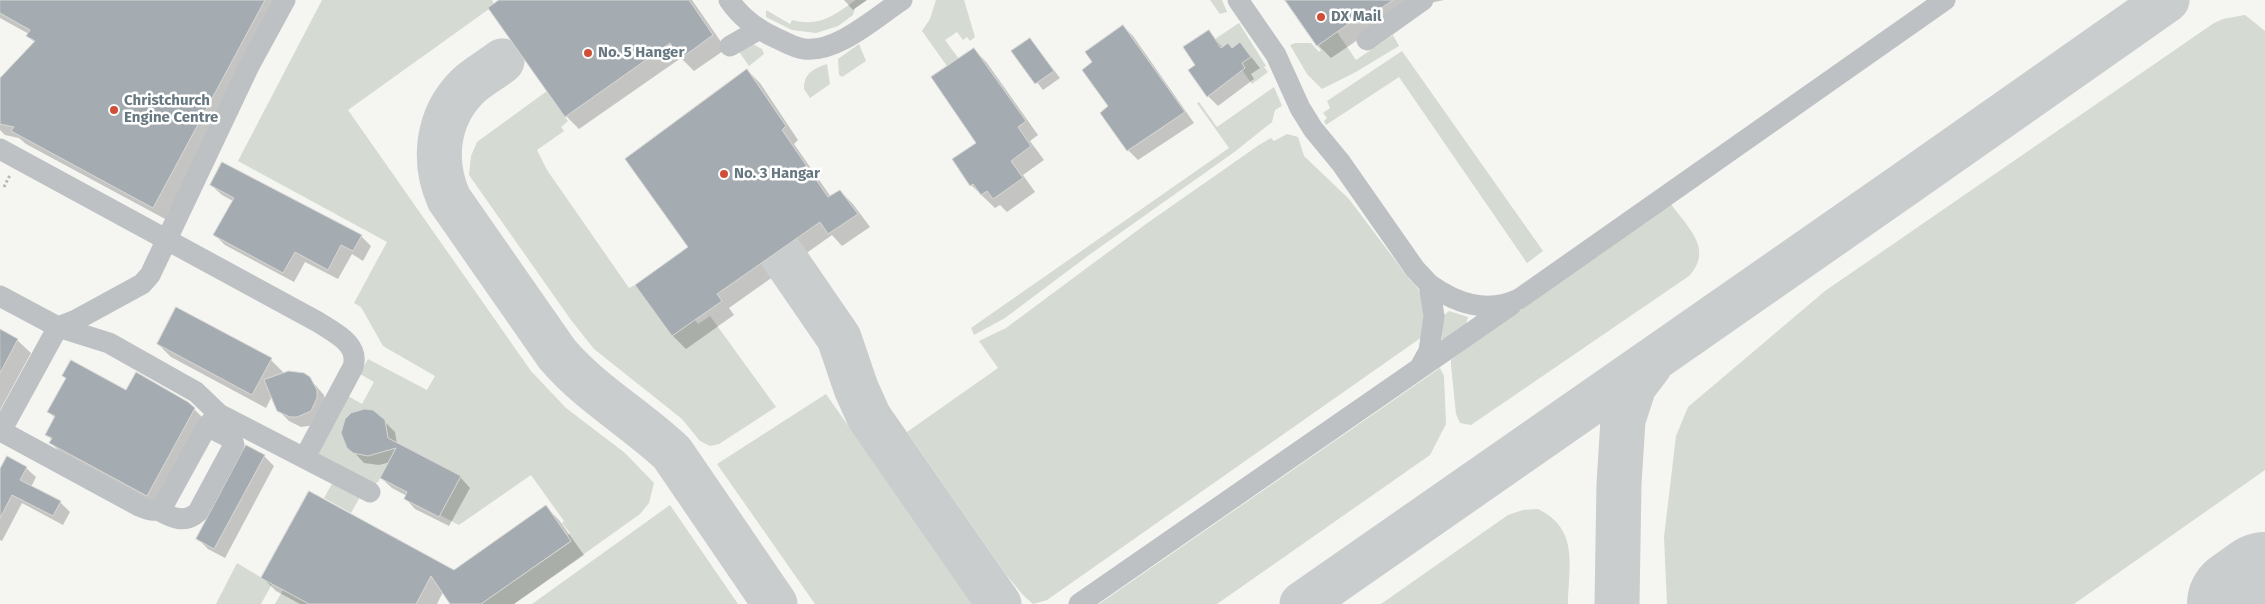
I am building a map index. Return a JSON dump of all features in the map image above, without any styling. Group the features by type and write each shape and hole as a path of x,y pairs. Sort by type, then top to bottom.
{"street":[{"path":"0,296 58,327 109,343 196,392 213,420 232,439 234,445 198,512 193,517 174,519 158,510 149,510 139,506 1,431 58,327 76,320 142,284 150,275 249,66 285,0"},
{"path":"729,0 745,19 758,30 803,49 816,49 840,42 902,0"},
{"path":"1238,0 1276,55 1300,108 1313,129 1341,163 1415,269 1429,284 1451,298 1470,304 1500,306 1519,299"},
{"path":"1367,40 1423,0"},
{"path":"1079,604 1418,371 1945,0"},
{"path":"730,46 758,30"},
{"path":"0,149 341,336 352,348 356,359 305,457"},
{"path":"1418,371 1429,351 1434,326 1429,284"},
{"path":"213,420 305,457 370,492"},
{"path":"158,510 163,506 213,420"}],"shaded area":[{"path":"322,0 492,0 494,4 489,9 348,110 531,371 566,408 625,453 654,483 649,503 640,514 514,604 481,604 571,542 567,536 570,533 562,523 564,521 531,475 459,525 440,515 398,444 378,482 373,485 319,455 319,450 348,396 362,404 374,382 360,374 368,359 427,390 435,376 383,346 361,307 354,303 387,242 238,161"},
{"path":"856,0 867,0 855,8 853,15 838,26 816,33 792,30 766,17 766,10 790,24 792,20 802,22 818,21 826,19"},
{"path":"936,0 964,0 975,37 970,41 967,37 963,40 957,32 945,40 959,59 947,66 922,31 930,19"},
{"path":"1210,0 1222,0 1227,12 1220,14"},
{"path":"2245,15 2265,31 2265,470 2074,604 1667,604 1664,537 1676,436 1688,407 1825,291 2214,23 2223,19"},
{"path":"1239,23 1268,72 1252,84 1242,70 1245,68 1242,63 1250,57 1240,42 1231,48 1228,43 1220,48 1215,39"},
{"path":"1337,32 1356,60 1393,35 1399,46 1354,73 1322,89 1307,74 1290,45 1295,43 1311,43 1319,52 1321,50 1317,46"},
{"path":"751,43 762,49 764,54 749,66 737,49"},
{"path":"859,44 866,61 842,77 839,75 838,59"},
{"path":"1402,51 1543,251 1527,263 1399,77 1326,125 1324,121 1327,118 1323,113 1330,108 1327,101"},
{"path":"827,64 830,84 810,98 804,89 808,75 810,72"},
{"path":"1274,87 1282,106 1275,110 1272,122 1233,153 1089,255 1005,318 974,335 971,328 1229,148 1197,103 1199,102 1217,127"},
{"path":"547,91 568,121 561,127 564,131 537,150 547,170 629,288 635,285 672,336 695,320 698,324 710,316 776,407 719,444 710,446 700,441 682,419 594,349 571,320 469,175 471,156 477,142"},
{"path":"1287,134 1298,137 1304,156 1349,199 1420,292 1424,306 1422,337 1047,600 1033,604 1005,573 907,432 998,368 979,341 1006,328 1146,224 1259,145 1271,138 1274,141"},
{"path":"1671,204 1691,230 1699,248 1696,266 1689,276 1471,425 1460,423 1456,414 1451,360"},
{"path":"1449,311 1468,317 1465,328 1447,341 1442,339 1443,316"},
{"path":"1440,368 1444,376 1446,424 1430,455 1217,604 1099,604"},
{"path":"826,394 972,604 815,604 717,464"},
{"path":"333,482 360,497 351,513 324,498"},
{"path":"670,505 738,604 532,604"},
{"path":"1538,509 1551,517 1560,527 1566,538 1570,562 1568,604 1381,604 1508,515 1523,510"},
{"path":"237,563 272,584 261,604 216,604"},
{"path":"283,590 309,604 275,604"}],"building":[{"name":"Christchurch Engine Centre","path":"0,0 265,0 153,208 11,131 14,127 0,124 0,78 35,41 26,36 30,30 0,13"},
{"name":"No. 5 Hanger","path":"499,0 689,0 713,35 680,59 670,43 565,117 488,8"},
{"name":"DX Mail","path":"1285,0 1393,0 1358,24 1354,20 1317,46"},
{"path":"1123,25 1185,112 1127,151 1100,113 1108,106 1082,70 1092,62 1085,52"},
{"path":"1209,30 1221,48 1228,43 1232,48 1240,42 1251,57 1242,63 1245,68 1207,97 1188,70 1195,65 1183,47"},
{"path":"1030,38 1054,71 1035,84 1011,51"},
{"path":"974,48 1026,121 1018,127 1031,146 1011,161 1023,178 993,199 987,191 981,195 973,184 970,186 952,159 976,143 931,77"},
{"name":"No. 3 Hangar","path":"747,69 786,126 782,130 828,197 840,190 858,214 828,234 820,222 717,294 722,301 672,336 635,285 688,247 625,159"},
{"path":"222,162 362,235 353,251 341,245 328,270 295,252 283,273 213,235 234,198 210,185"},
{"path":"176,307 272,358 252,395 157,344"},
{"path":"0,329 18,339 0,373"},
{"path":"71,360 126,390 136,372 195,408 147,496 49,443 52,438 45,435 55,416 47,412 66,378 62,376"},
{"path":"289,371 304,373 310,377 317,390 317,398 311,411 297,417 290,417 277,411 264,380"},
{"path":"365,409 373,410 385,420 388,438 461,476 439,517 404,499 407,492 380,478 396,448 368,456 353,453 347,448 341,433 345,419 351,413"},
{"path":"246,445 265,455 214,549 196,539"},
{"path":"7,456 27,467 20,480 61,501 53,516 12,495 0,518 0,469"},
{"path":"309,491 454,570 546,505 571,541 481,604 450,604 431,576 416,604 309,604 261,578"}],"taxiway":[{"path":"1302,604 2167,0"},
{"path":"502,61 467,87 449,112 440,140 439,155 440,170 449,199 557,354 584,381 672,453 775,604"},
{"path":"782,255 839,338 856,388 869,417 999,604"},
{"path":"1617,604 1619,484 1623,420 1634,386 1650,365"}],"runway":[{"path":"2244,604 2265,589"}],"place":[{"name":"DX Mail","path":"1321,17"},
{"name":"No. 5 Hanger","path":"588,53"},
{"name":"Christchurch Engine Centre","path":"114,110"},
{"name":"No. 3 Hangar","path":"724,174"}]}
